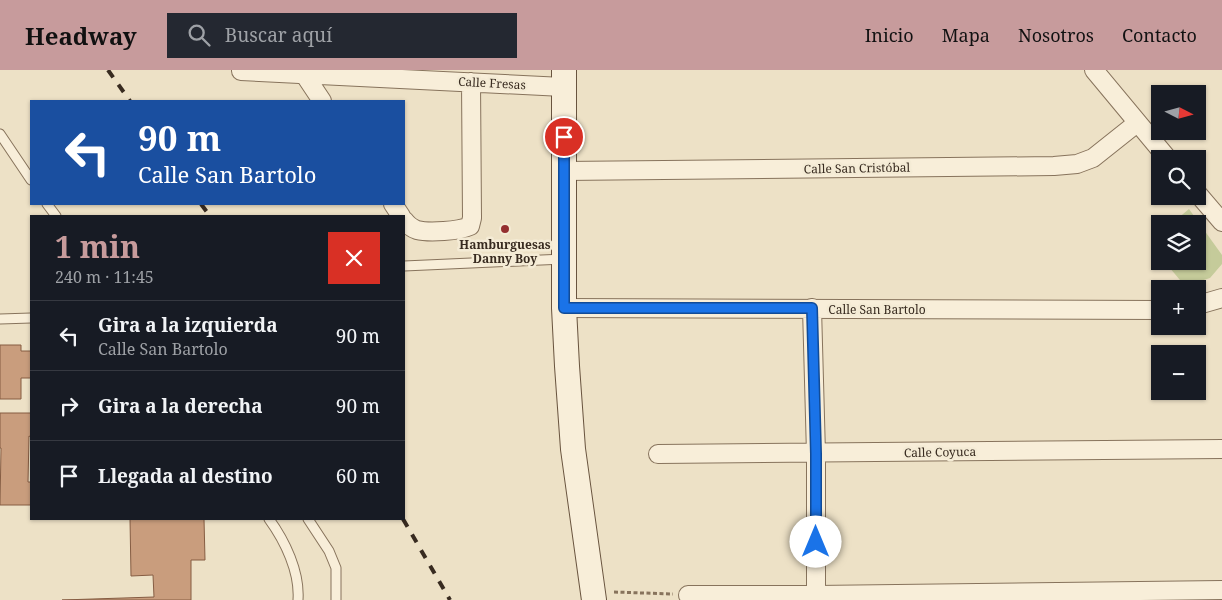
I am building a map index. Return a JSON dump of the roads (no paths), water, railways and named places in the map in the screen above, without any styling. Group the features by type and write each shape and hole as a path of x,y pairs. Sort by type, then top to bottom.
{"main road":[{"path":"563,78 564,308 567,366 573,449 593,596"}],"street":[{"path":"1094,70 1160,150"},
{"name":"Calle Fresas","path":"241,72 471,82 563,78"},
{"path":"304,74 321,100"},
{"path":"405,222 407,225 417,230 463,229 470,226 472,218 471,82"},
{"name":"Calle San Cristóbal","path":"564,171 1054,166 1077,164 1094,158 1137,123"},
{"path":"1206,203 1222,222"},
{"path":"1206,303 1222,298"},
{"name":"Calle San Bartolo","path":"564,308 1151,310"},
{"path":"812,308 816,454 816,595"},
{"name":"Calle Coyuca","path":"658,454 1222,449"},
{"path":"688,595 1222,590"}],"lane":[{"path":"0,134 4,148 30,179"},
{"path":"405,266 564,259"},
{"path":"2,316 30,318"},
{"path":"270,520 279,533 293,565 298,600"},
{"path":"309,520 330,551 336,568 336,600"}],"railway":[{"path":"108,70 129,100"},
{"path":"202,205 209,215"},
{"path":"404,520 450,600"}],"place":[{"name":"Hamburguesas Danny Boy","path":"505,229"}]}
